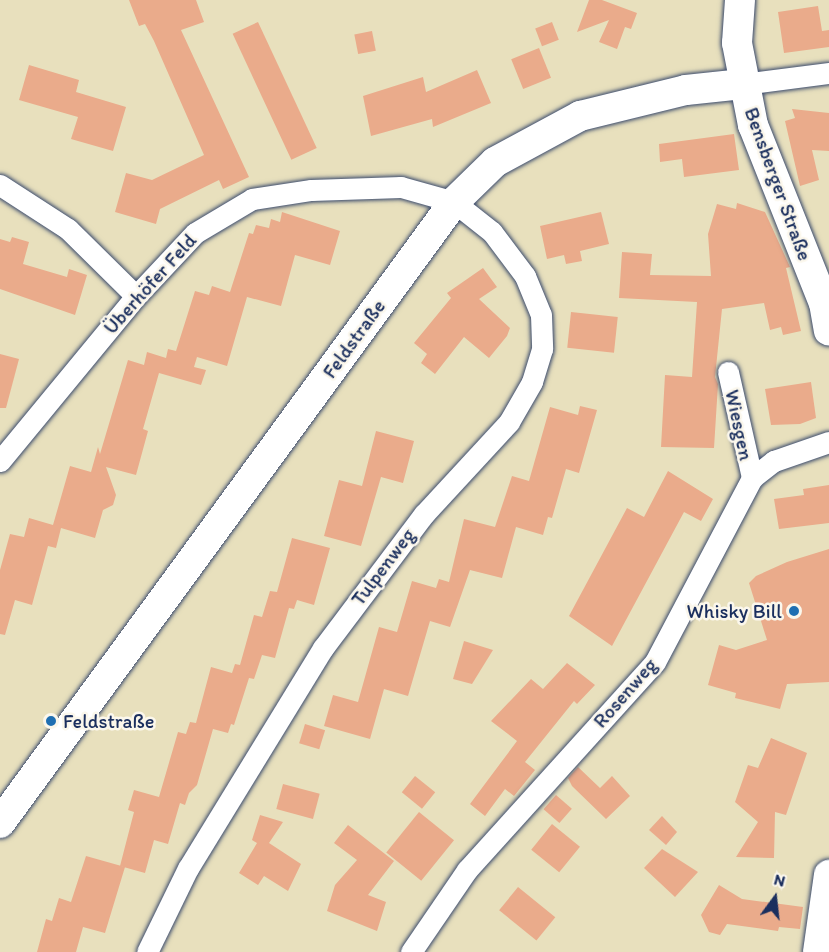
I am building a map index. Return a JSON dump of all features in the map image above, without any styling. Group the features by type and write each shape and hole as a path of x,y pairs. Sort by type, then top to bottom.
{"main road":[{"name":"Bensberger Straße","path":"740,0 737,43 743,84 753,125 824,303 829,331"},
{"name":"Feldstraße","path":"0,823 454,202 495,162 580,116 686,90 743,84"},
{"path":"818,952 829,875"}],"street":[{"path":"743,84 828,74"},
{"path":"0,185 68,229 136,296"},
{"name":"Überhöfer Feld","path":"0,461 136,296 195,233 252,199 311,190 401,187 454,202"},
{"name":"Tulpenweg","path":"147,952 188,867 323,648 424,513 509,422 532,382 542,349 541,315 525,276 492,232 454,202"},
{"name":"Wiesgen","path":"728,372 752,478"},
{"name":"Rosenweg","path":"411,952 467,870 655,662 752,478 774,461 829,441"}],"building":[{"path":"129,0 196,0 204,22 181,30 249,177 223,189 219,180 160,209 156,224 115,212 126,173 152,180 204,155 154,41 145,24 139,26"},
{"path":"589,0 602,0 637,13 631,29 625,27 617,49 599,42 609,20 577,32"},
{"path":"818,6 822,31 829,30 829,47 784,53 778,12"},
{"path":"258,22 317,148 291,160 233,34"},
{"path":"552,22 559,40 542,46 535,28"},
{"path":"372,31 376,51 358,54 354,34"},
{"path":"539,48 551,78 523,89 511,59"},
{"path":"29,65 79,80 76,92 126,107 113,151 71,139 78,117 19,100"},
{"path":"477,70 491,103 433,127 432,119 371,136 363,96 423,77 426,92"},
{"path":"792,109 829,113 829,151 812,150 819,180 800,186 785,121 795,118"},
{"path":"734,134 739,170 684,177 682,159 660,162 659,144"},
{"path":"737,203 765,212 790,267 786,268 801,331 783,335 781,327 770,330 764,303 722,309 715,377 718,384 714,448 661,447 665,375 692,377 697,302 619,298 622,252 652,254 650,275 711,276 708,234 717,204 736,209"},
{"path":"282,212 340,231 330,265 295,255 281,306 247,297 227,366 197,357 194,367 206,370 201,385 159,373 143,429 148,431 136,475 106,467 116,495 113,505 103,510 95,538 61,528 56,548 48,546 32,605 15,600 5,635 0,634 0,570 10,534 24,537 29,518 53,525 70,466 91,472 98,447 100,454 128,360 144,365 147,352 166,358 168,349 176,351 195,291 209,295 212,286 230,292 249,233 253,234 256,225 269,228 271,219 280,222"},
{"path":"601,212 609,244 580,251 582,261 566,264 564,255 547,259 540,226"},
{"path":"12,237 29,242 23,264 67,277 69,269 87,275 75,315 0,289 0,239 10,242"},
{"path":"483,268 497,287 479,299 510,328 507,336 489,358 464,337 435,374 421,363 427,354 414,343 451,298 447,293"},
{"path":"571,312 618,317 614,353 567,348"},
{"path":"0,354 19,359 6,408 0,408"},
{"path":"811,382 816,418 800,424 771,425 765,389"},
{"path":"580,406 597,410 579,473 566,469 552,518 548,517 543,535 516,527 502,578 470,570 450,627 430,621 408,696 384,689 370,739 324,726 333,695 358,702 379,627 397,632 412,581 436,588 439,579 449,582 464,519 495,527 512,476 529,481 550,407 578,415"},
{"path":"376,431 414,441 403,483 381,477 361,546 324,536 339,480 362,486"},
{"path":"668,471 713,499 701,521 684,512 612,646 569,616 627,508 644,517"},
{"path":"829,485 829,523 779,529 774,499 804,495 803,489"},
{"path":"292,538 330,548 314,605 297,600 294,609 289,608 275,658 262,655 254,679 249,678 234,725 231,724 228,733 213,729 197,785 189,793 185,805 180,803 168,844 154,840 145,873 120,866 134,812 128,810 134,790 159,797 178,732 186,734 190,722 196,723 211,667 232,673 235,664 240,665 254,615 262,617 270,591 277,592"},
{"path":"829,549 829,682 787,684 780,709 735,698 736,693 708,685 719,645 736,650 767,640 749,583 756,576 787,562"},
{"path":"464,641 493,650 472,684 453,679"},
{"path":"567,663 595,685 577,704 574,701 525,762 535,770 514,796 505,789 485,816 470,804 517,741 491,721 531,679 543,689"},
{"path":"305,724 325,730 319,749 299,743"},
{"path":"771,738 807,753 786,815 775,812 774,858 736,857 758,822 735,802 748,765 758,768"},
{"path":"578,767 600,788 612,776 630,796 606,819 572,786 568,778"},
{"path":"415,776 435,792 422,809 402,792"},
{"path":"283,784 320,794 313,819 276,809"},
{"path":"556,795 572,809 559,823 544,809"},
{"path":"419,812 454,840 421,881 386,852"},
{"path":"260,815 283,822 269,843 301,864 288,891 264,876 258,885 239,873 257,843 252,840"},
{"path":"662,816 677,832 666,845 649,830"},
{"path":"552,824 580,847 559,872 531,850"},
{"path":"348,825 394,861 368,895 386,902 377,931 327,911 335,885 357,860 334,843"},
{"path":"662,849 698,872 675,897 644,868"},
{"path":"86,856 125,867 105,933 83,927 76,952 37,952 46,919 52,921 59,898 71,902"},
{"path":"719,885 742,899 803,907 800,929 779,927 778,931 727,924 720,935 709,932 701,915"},
{"path":"518,887 555,917 536,941 499,910"}],"place":[{"name":"Whisky Bill","path":"794,611"},
{"name":"Feldstraße","path":"51,721"}]}
